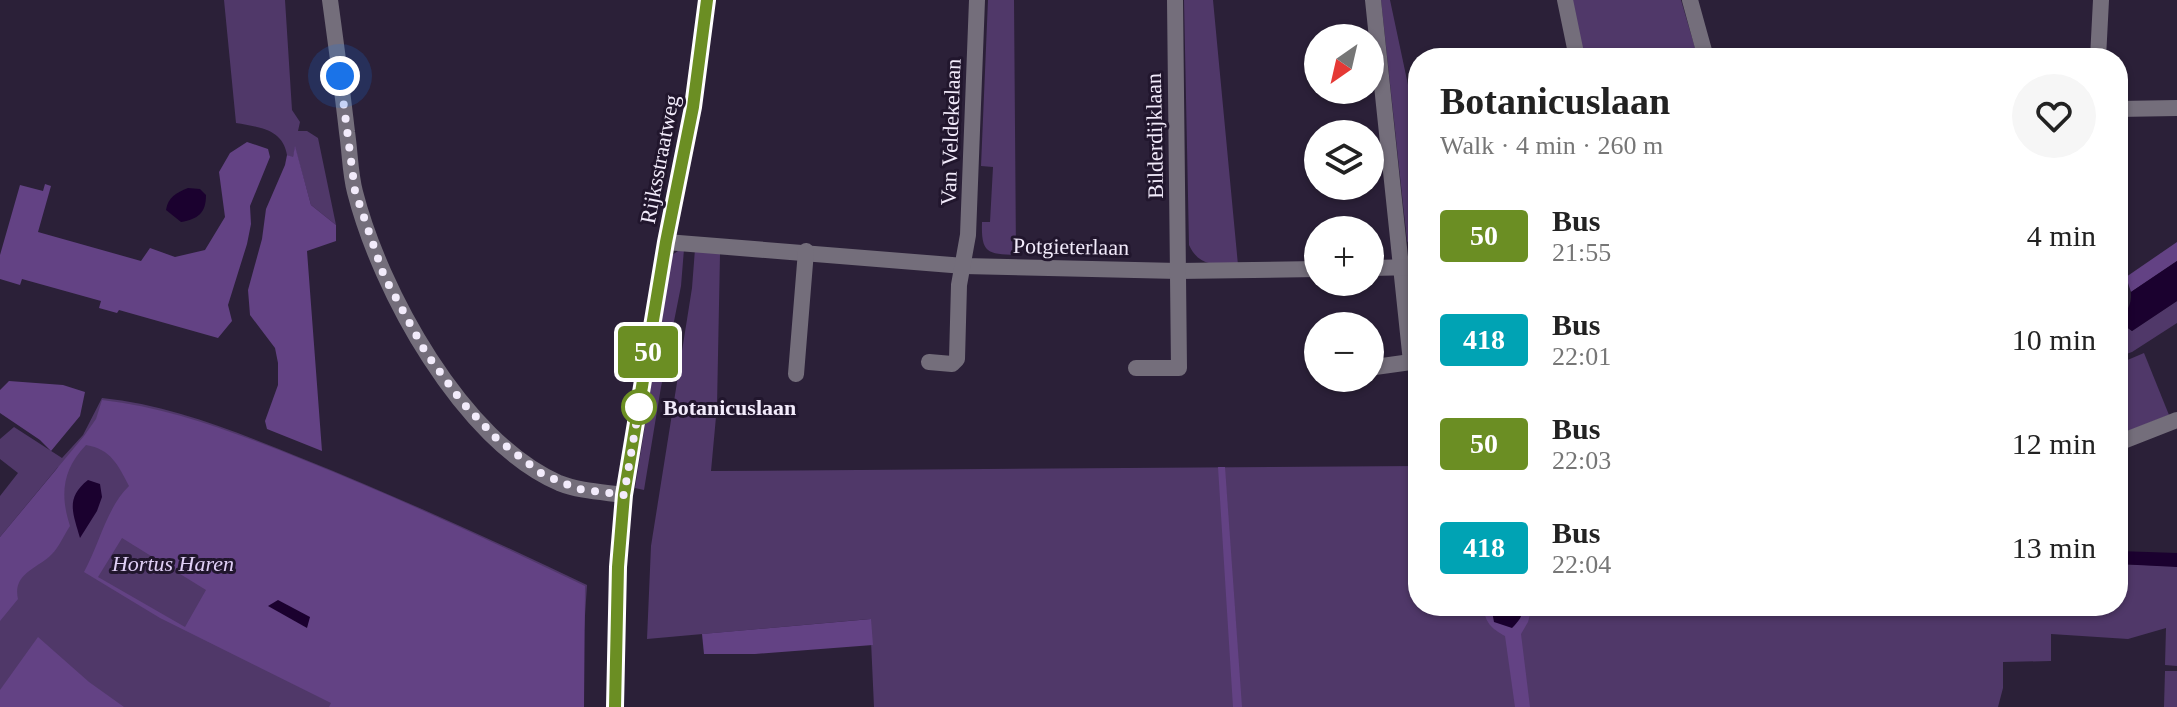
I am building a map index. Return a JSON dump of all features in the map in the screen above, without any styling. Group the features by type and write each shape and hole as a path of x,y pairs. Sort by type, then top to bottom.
{"main road":[{"name":"Rijksstraatweg","path":"615,707 618,567 624,495 666,242 693,107 707,0"}],"street":[{"path":"330,0 355,191 384,276 414,334 462,402 520,458 542,474 567,486 624,495"},
{"name":"Van Veldekelaan","path":"964,266 972,158 977,0"},
{"name":"Bilderdijklaan","path":"1175,0 1178,271"},
{"path":"1373,0 1408,260"},
{"path":"1565,0 1575,48"},
{"path":"1690,0 1703,48"},
{"path":"2099,48 2101,0"},
{"path":"2128,109 2177,108"},
{"name":"Potgieterlaan","path":"666,242 964,266 1178,271 1304,269"},
{"path":"796,374 806,251"},
{"path":"929,362 952,364 957,359 959,285 964,266"},
{"path":"1384,268 1408,267"},
{"path":"1136,368 1179,368 1178,271"},
{"path":"1384,366 1408,363"},
{"path":"2128,439 2177,420"}],"green space":[{"path":"224,0 285,0 292,110 300,122 298,131 307,131 318,138 336,225 311,205 295,148 293,158 287,155 281,140 269,131 236,123"},
{"path":"988,0 1014,0 1016,255 992,252 983,240 982,222 990,222 993,167 981,166"},
{"path":"1184,0 1213,0 1238,265 1203,261 1189,245"},
{"path":"1381,0 1390,0 1408,85 1408,243"},
{"path":"1569,0 1681,0 1695,48 1580,48"},
{"path":"247,142 268,149 270,157 250,206 251,224 247,244 228,305 232,321 218,338 119,310 117,313 99,308 101,301 22,279 20,285 0,279 0,255 20,185 43,191 45,184 51,186 38,232 141,261 150,248 175,257 205,250 225,217 219,172 230,153"},
{"path":"295,146 311,205 336,225 336,241 307,251 322,451 267,429 265,421 278,385 278,363 275,348 250,315 248,290 262,239 266,209 287,155 293,157"},
{"path":"2177,242 2177,261 2131,292 2128,276"},
{"path":"684,249 681,286 644,490 635,488 672,255"},
{"path":"695,249 720,254 717,406 711,471 1408,466 1408,616 2128,616 2128,564 2172,566 2177,567 2177,666 2165,665 2166,628 2128,639 2051,634 2051,661 2003,662 2003,688 1998,707 874,707 870,619 647,639 651,546 692,288"},
{"path":"2177,301 2177,323 2128,353 2128,328 2132,331"},
{"path":"2144,353 2169,415 2128,431 2128,360"},
{"path":"9,381 63,385 85,392 80,416 51,451 0,413 0,390"},
{"name":"Hortus Haren","path":"102,398 178,413 253,439 409,503 587,585 579,707 0,707 0,598 58,467 0,537 0,496 18,473 0,459 0,439 14,427 62,458 83,435"},
{"name":"Hortus Haren","path":"102,400 155,409 232,432 377,490 585,586 584,707 329,707 331,703 160,618 84,572 109,515 129,486 108,454 86,445 72,464 65,483 65,504 70,526 52,554 23,577 17,590 18,599 0,621 0,537 96,419","holes":["122,538 206,590 185,627 98,577"]},
{"path":"1218,467 1225,467 1242,707 1233,707"},
{"path":"1485,616 1530,616 1521,634 1530,707 1515,707 1505,636"},
{"path":"871,619 873,645 755,654 704,654 702,634"},
{"path":"38,637 89,682 124,707 0,707 0,690"},
{"path":"2165,671 2177,671 2177,707 2164,707"}],"shaded area":[{"path":"188,188 200,189 206,195 206,201 200,214 181,222 166,210 173,196"},
{"path":"2177,261 2177,301 2132,331 2128,328 2131,292"},
{"path":"88,480 100,484 102,497 80,538 73,506 76,493"},
{"path":"2128,551 2177,553 2177,567 2128,565"},
{"path":"278,600 310,617 307,628 268,606"},
{"path":"1493,616 1521,616 1512,628 1494,622"}],"bus line":[{"name":"50","path":"615,707 618,567 624,495 666,242 693,107 707,0"}],"place":[{"name":"Botanicuslaan","path":"639,407"}],"route":[{"path":"340,76 355,191 384,276 414,334 462,402 497,439 542,474 578,489 624,495 639,407"}]}
